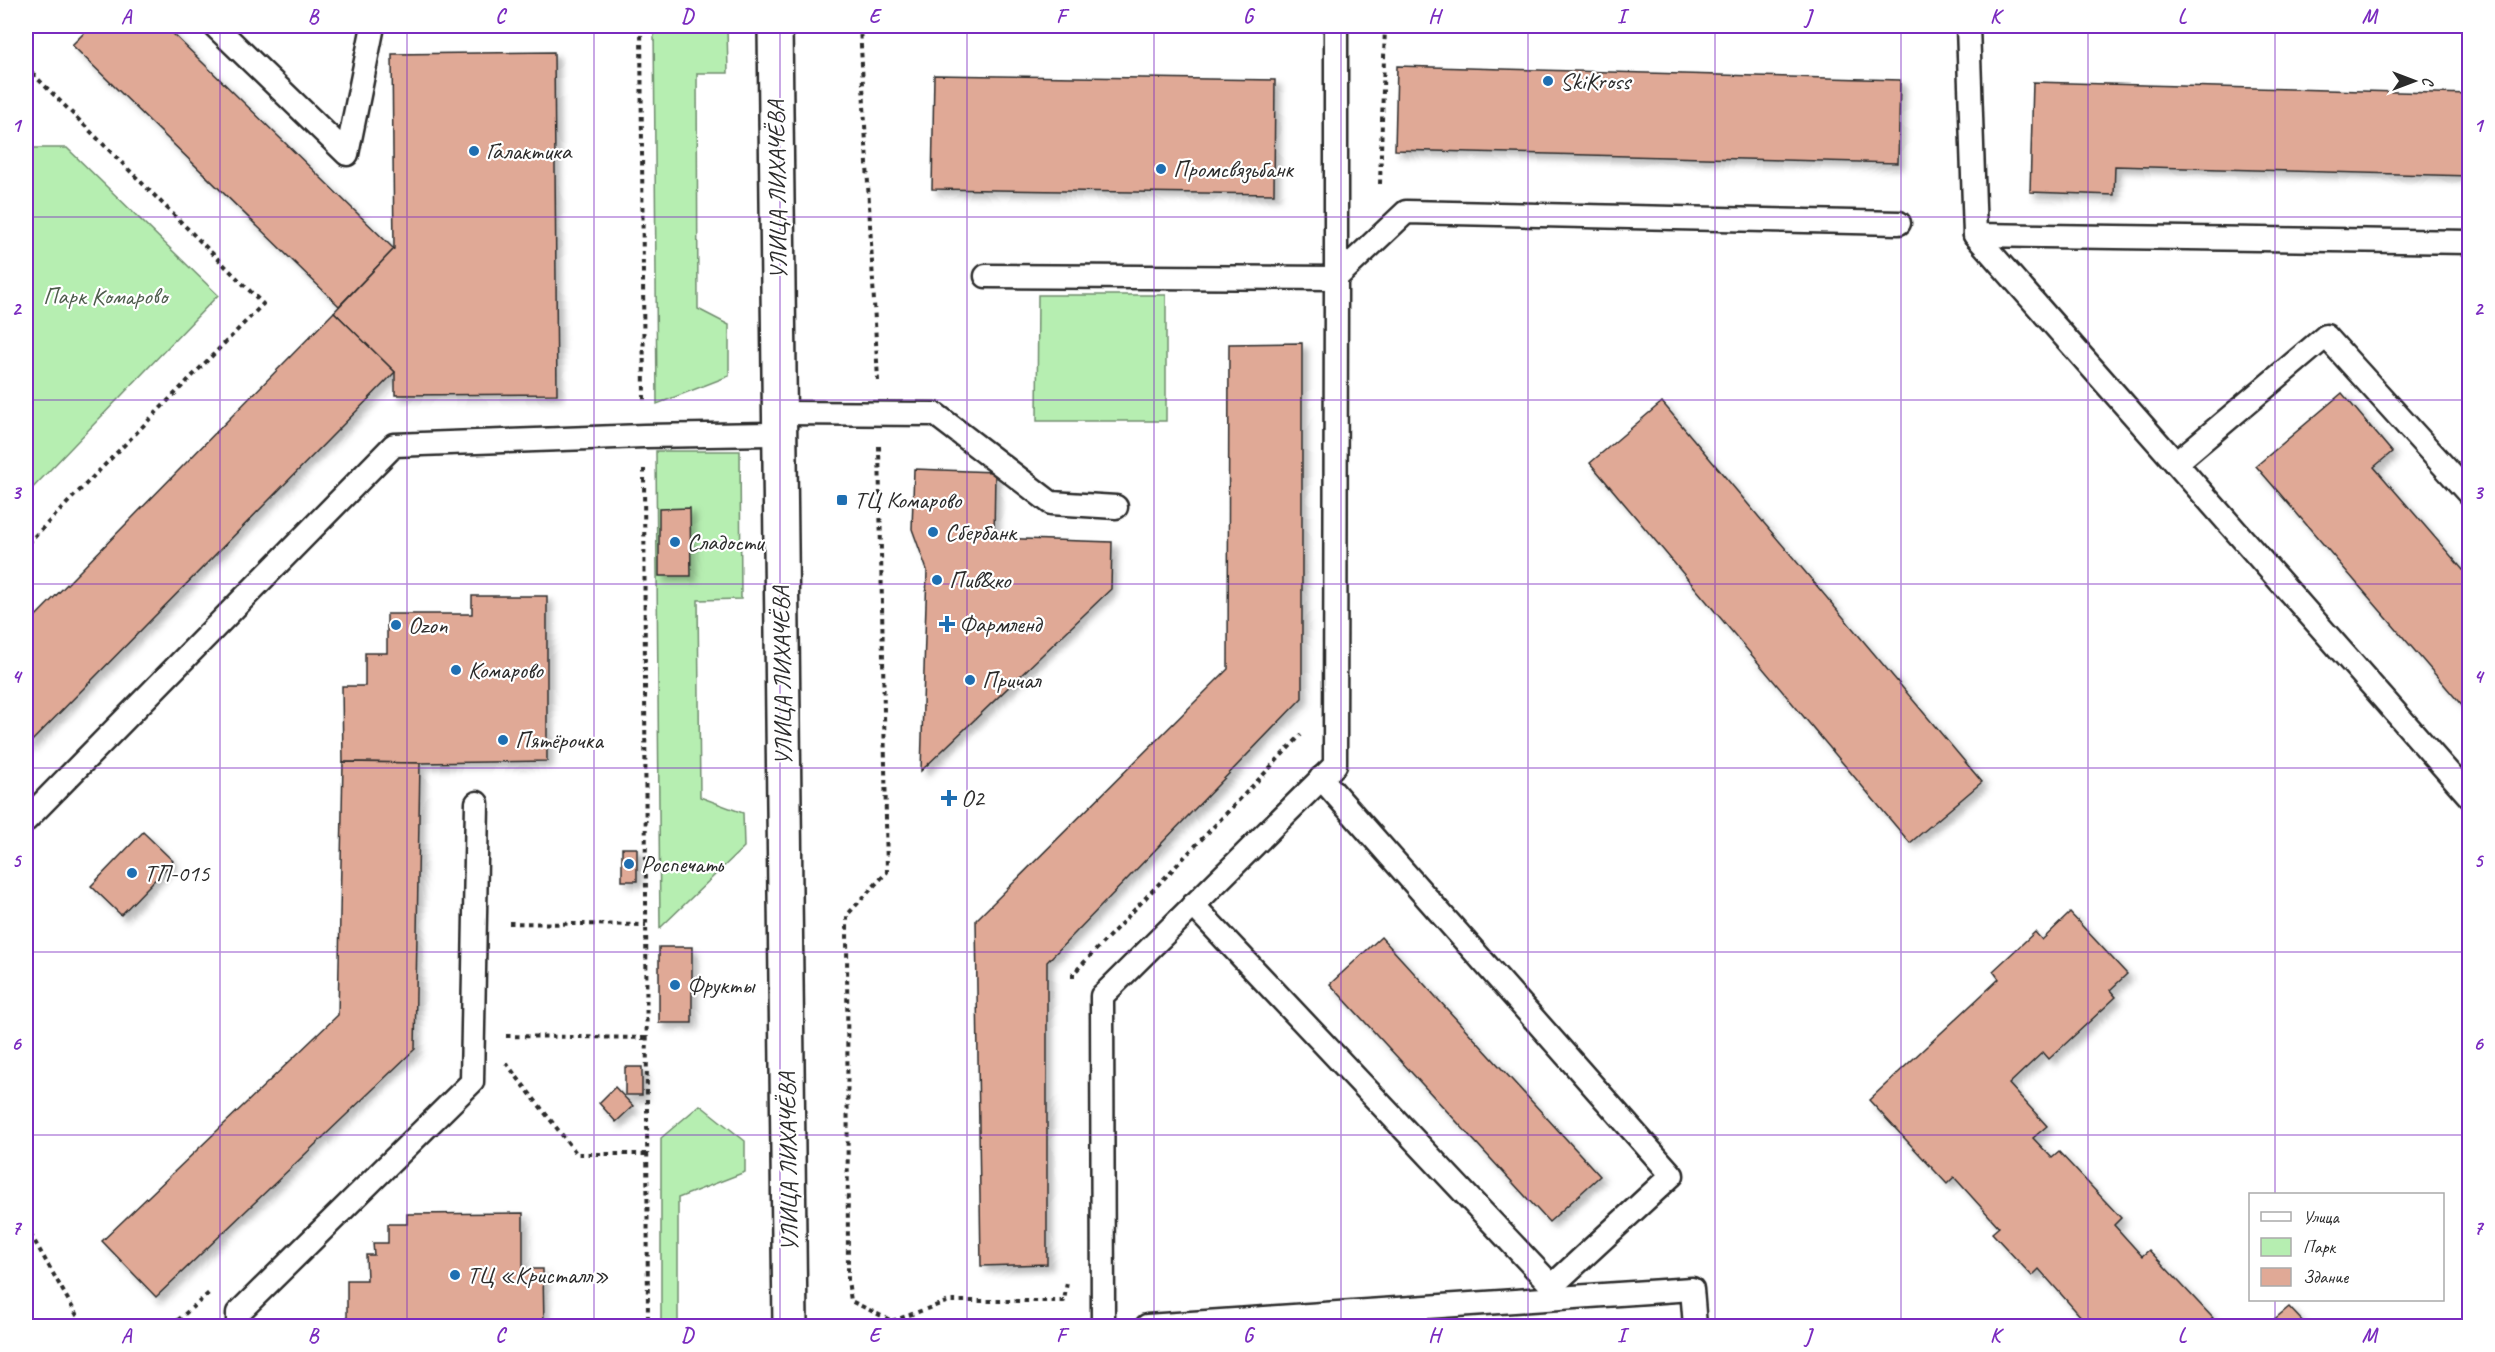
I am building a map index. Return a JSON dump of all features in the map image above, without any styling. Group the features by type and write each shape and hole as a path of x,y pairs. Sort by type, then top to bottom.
{"street":[{"name":"УЛИЦА ЛИХАЧЁВА","path":"775,26 790,1326"}],"lane":[{"path":"214,26 347,154 373,26"},
{"path":"1103,1326 1102,996 1335,765 1336,26"},
{"path":"1968,26 1975,235 2469,797"},
{"path":"986,276 1336,278 1406,212 1899,223"},
{"path":"1975,235 2469,242"},
{"path":"2176,463 2326,336 2469,495"},
{"path":"26,820 394,446 644,436 879,413 935,414 1052,503 1116,507"},
{"path":"1193,905 1552,1286 1672,1175 1321,778"},
{"path":"238,1326 238,1313 472,1082 479,1036 474,922 477,803"},
{"path":"1147,1326 1692,1289 1695,1326"}],"path":[{"path":"641,26 648,1326"},
{"path":"860,26 879,413 887,872 847,915 848,1280 851,1301 892,1321 949,1301 1064,1301 1069,1272"},
{"path":"1380,184 1385,26"},
{"path":"26,67 263,304 26,545"},
{"path":"1073,986 1073,974 1304,733"},
{"path":"474,922 646,925"},
{"path":"479,1036 647,1038"},
{"path":"479,1036 577,1154 647,1154"},
{"path":"26,1226 83,1326"},
{"path":"171,1326 212,1290"},
{"path":"892,1321 892,1326"}],"green space":[{"path":"654,26 727,26 728,73 697,73 698,309 729,325 729,376 657,404"},
{"name":"Парк Комарово","path":"26,148 67,148 218,295 26,495"},
{"path":"1038,295 1166,295 1166,421 1037,421"},
{"path":"656,451 740,451 741,599 698,600 700,797 743,813 744,847 660,928"},
{"path":"700,1105 745,1141 745,1172 678,1198 678,1326 661,1326 661,1138"}],"building":[{"path":"91,26 165,26 394,249 339,306 72,45"},
{"name":"Галактика","path":"554,52 557,394 395,395 395,372 334,312 394,249 392,54"},
{"path":"1397,66 1900,80 1898,163 1395,150"},
{"path":"934,75 1275,80 1274,194 932,189"},
{"path":"2033,82 2470,94 2470,176 2115,166 2114,195 2030,192"},
{"path":"334,312 395,372 26,747 26,626"},
{"path":"1302,343 1302,698 1047,962 1047,1264 981,1266 976,920 1228,669 1229,344"},
{"path":"2342,393 2392,452 2374,467 2470,578 2470,715 2256,466"},
{"path":"1662,402 1982,782 1910,843 1590,463"},
{"name":"Причал","path":"914,469 995,472 994,538 1112,542 1111,589 921,771 927,570 912,529"},
{"name":"Сладости","path":"690,508 691,576 659,576 659,509"},
{"name":"Комарово","path":"472,596 547,596 547,761 343,762 342,686 365,686 365,653 387,653 387,614 472,614"},
{"path":"343,762 420,763 415,1049 156,1297 102,1241 338,1015"},
{"name":"ТП-015","path":"143,832 173,861 121,915 91,886"},
{"name":"Роспечать","path":"622,848 637,848 637,881 622,881"},
{"path":"2070,913 2127,974 2110,990 2116,997 2049,1059 2043,1052 2009,1084 2047,1126 2033,1138 2052,1158 2059,1152 2121,1218 2114,1225 2142,1256 2149,1250 2213,1318 2206,1325 2208,1326 2089,1326 2039,1269 2032,1276 1992,1233 1999,1227 1954,1177 1947,1184 1869,1100 1999,979 1993,971 2035,932 2042,940"},
{"path":"1381,937 1600,1176 1549,1222 1330,984"},
{"name":"Фрукты","path":"659,947 692,947 692,1023 659,1023"},
{"path":"625,1067 642,1067 642,1095 625,1095"},
{"path":"615,1087 633,1106 616,1122 599,1103"},
{"name":"ТЦ «Кристалл»","path":"523,1213 523,1269 543,1269 544,1326 347,1326 347,1280 367,1280 366,1255 374,1255 373,1243 388,1243 388,1224 407,1224 407,1214"},
{"path":"2289,1307 2307,1326 2266,1326"}],"place":[{"name":"SkiKross","path":"1548,81"},
{"name":"Галактика","path":"474,151"},
{"name":"Промсвязьбанк","path":"1161,169"},
{"name":"ТЦ Комарово","path":"842,500"},
{"name":"Сбербанк","path":"933,532"},
{"name":"Сладости","path":"675,542"},
{"name":"Пив&ко","path":"937,580"},
{"name":"Фармленд","path":"947,624"},
{"name":"Ozon","path":"396,625"},
{"name":"Комарово","path":"456,670"},
{"name":"Причал","path":"970,680"},
{"name":"Пятёрочка","path":"503,740"},
{"name":"O2","path":"949,798"},
{"name":"Роспечать","path":"629,864"},
{"name":"ТП-015","path":"132,873"},
{"name":"Фрукты","path":"675,985"},
{"name":"ТЦ «Кристалл»","path":"455,1275"}]}
